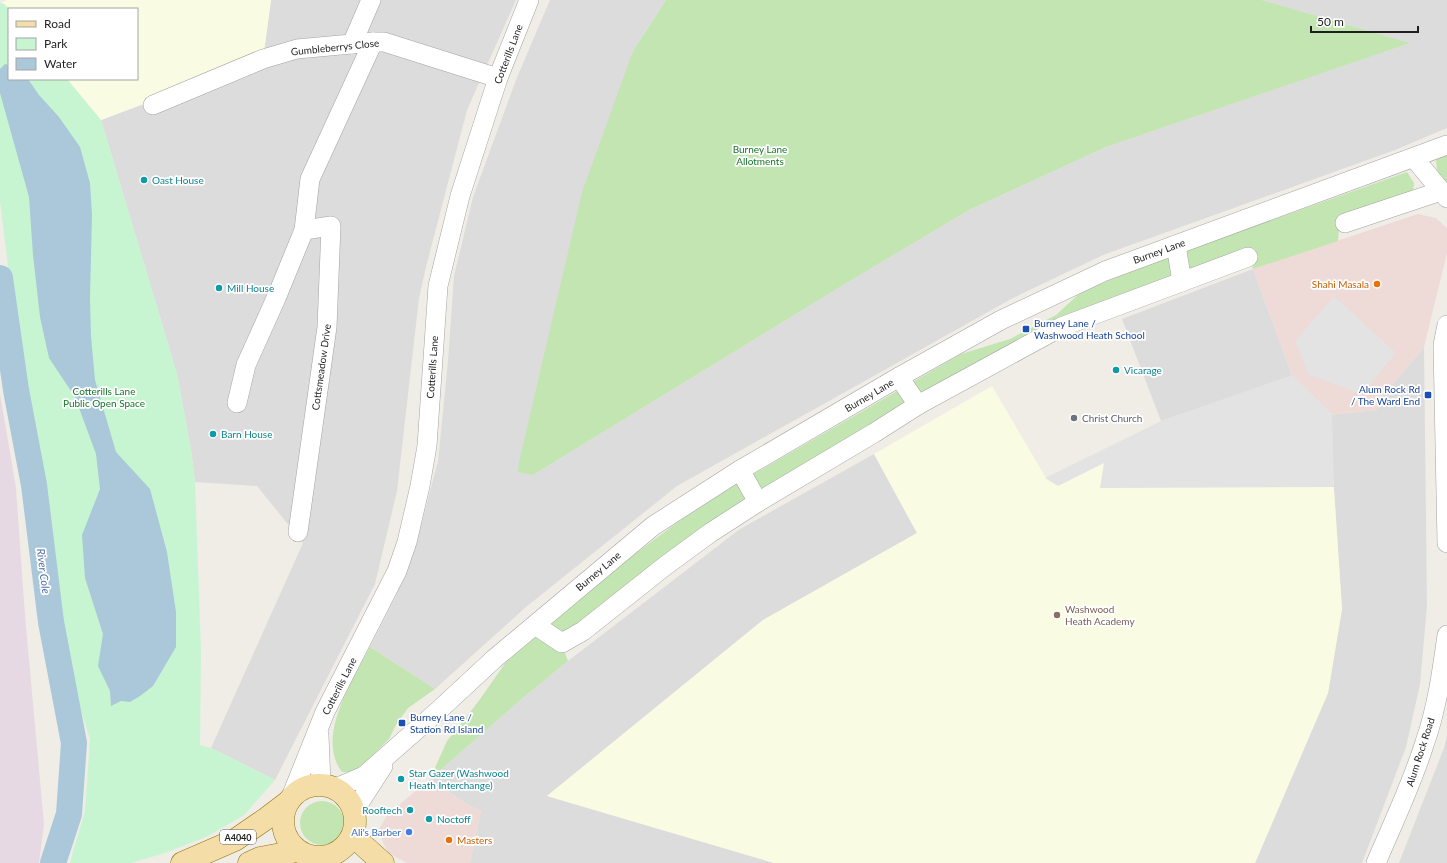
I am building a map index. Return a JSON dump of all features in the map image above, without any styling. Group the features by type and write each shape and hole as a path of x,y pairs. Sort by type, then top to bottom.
{"main road":[{"path":"310,786 328,786 347,798 354,811 356,822 354,834 349,842 336,854 328,857 327,860 308,856 297,851 288,840 283,827 283,817 290,799 300,790 310,786"},
{"name":"A4040","path":"182,863 235,840 267,818 290,799"},
{"path":"354,834 363,846 383,863"},
{"name":"A4040","path":"249,863 260,858 297,851"}],"street":[{"path":"352,44 371,0"},
{"name":"Cotterills Lane","path":"290,799 325,712 397,571 406,542 420,486 427,446 438,286 460,196 498,78 529,0"},
{"path":"237,403 246,365 277,296 304,230 310,179 373,42"},
{"name":"Gumbleberrys Close","path":"153,105 263,59 297,49 373,42 384,42 498,78"},
{"name":"Burney Lane","path":"328,786 364,776 494,659 653,526 740,470 899,377 1001,320 1105,271 1447,145"},
{"path":"1345,223 1444,195 1414,158"},
{"name":"Cottsmeadow Drive","path":"298,532 327,327 331,226 304,230"},
{"path":"1176,245 1182,282"},
{"path":"535,625 562,644 583,631 699,541 758,502 918,405 1061,327 1248,257"},
{"path":"1447,325 1443,345 1447,543"},
{"path":"899,377 918,405"},
{"path":"740,470 758,502"},
{"name":"Alum Rock Road","path":"1376,863 1410,786 1426,741 1440,682 1447,635"},
{"name":"Cotterills Lane","path":"319,727 328,786"},
{"name":"Burney Lane","path":"354,811 394,749"}],"shaded area":[{"path":"7,0 271,0 263,59 101,120 68,80 138,80 138,8 8,8 1,3"},
{"path":"271,0 516,0 467,110 426,267 419,298 397,491 375,584 275,780 211,748 303,543 257,486 195,482 191,450 177,374 101,120 263,59"},
{"path":"550,0 666,0 633,51 533,475 969,210 1106,147 1409,43 1262,0 1447,0 1447,128 1395,150 1103,255 1013,298 677,486 526,607 435,689 370,647 396,596 421,526 438,461 448,361 454,276 473,197 516,80"},
{"path":"1418,214 1436,218 1447,228 1447,253 1424,347 1381,398 1376,410 1329,415 1290,377 1292,375 1253,269"},
{"path":"1253,269 1292,375 1290,377 1161,421 1122,319"},
{"path":"1334,296 1396,353 1362,394 1309,375 1295,341"},
{"path":"1424,347 1427,606 1420,684 1406,747 1362,863 1255,863 1328,693 1342,609 1329,415 1376,410 1381,398"},
{"path":"1292,375 1332,414 1334,487 1100,488 1104,463 1058,486 1045,478 1161,421"},
{"name":"Washwood Heath Academy","path":"992,386 1046,478 1161,421 1329,415 1342,609 1328,693 1255,863 774,863 547,796 763,620 917,533 874,454"},
{"path":"0,394 16,488 25,616 44,824 39,863 0,863"},
{"path":"874,454 917,533 763,620 547,796 774,863 470,863 481,811 468,805 430,779 524,697 568,661 740,529"},
{"path":"1447,735 1447,863 1399,863 1444,748"},
{"path":"430,779 468,805 481,811 470,863 407,863 388,853 378,831 388,814"}],"green space":[{"name":"Burney Lane Allotments","path":"666,0 1262,0 1410,43 1106,147 969,210 533,475 518,472 519,462 582,192 633,51"},
{"name":"Cotterills Lane Public Open Space","path":"0,3 4,4 8,8 8,80 68,80 101,120 177,374 191,450 195,482 201,652 200,745 211,748 275,780 244,815 208,836 165,853 131,863 70,863 85,811 90,739 73,685 63,646 52,584 48,524 41,461 17,338 0,201"},
{"path":"1447,155 1447,184 1437,171 1436,160"},
{"path":"1407,172 1414,183 1413,191 1340,217 1338,241 1253,269 1249,251 987,363 577,627 558,636 568,661 524,697 430,779 447,741 478,702 506,662 592,586 682,519 733,486 961,354 1010,339 1056,315 1081,292 1162,259"},
{"path":"370,647 435,689 408,708 397,723 389,739 361,767 351,772 342,772 335,758 333,742 335,726 347,692"},
{"path":"318,801 326,801 338,807 344,819 344,827 338,839 326,845 318,845 306,839 300,827 300,819 306,807"}],"water":[{"path":"5,64 8,65 8,80 29,80 39,95 59,117 80,147 90,183 92,215 90,298 91,336 95,380 116,452 150,489 167,552 176,612 176,647 153,686 130,702 121,701 111,706 110,691 98,666 103,634 85,578 82,535 100,489 96,454 75,397 49,358 40,317 33,255 29,197 0,93 0,69"}],"waterway":[{"name":"River Cole","path":"0,278 16,390 34,485 51,622 74,743 69,814 53,863"}],"place":[{"name":"Oast House","path":"144,180"},
{"name":"Shahi Masala","path":"1377,284"},
{"name":"Mill House","path":"219,288"},
{"name":"Burney Lane / Washwood Heath School","path":"1026,329"},
{"name":"Vicarage","path":"1116,370"},
{"name":"Alum Rock Rd / The Ward End","path":"1428,395"},
{"name":"Christ Church","path":"1074,418"},
{"name":"Barn House","path":"213,434"},
{"name":"Washwood Heath Academy","path":"1057,615"},
{"name":"Burney Lane / Station Rd Island","path":"402,723"},
{"name":"Star Gazer (Washwood Heath Interchange)","path":"401,779"},
{"name":"Rooftech","path":"410,810"},
{"name":"Noctoff","path":"429,819"},
{"name":"Ali's Barber","path":"409,832"},
{"name":"Masters","path":"449,840"}]}
